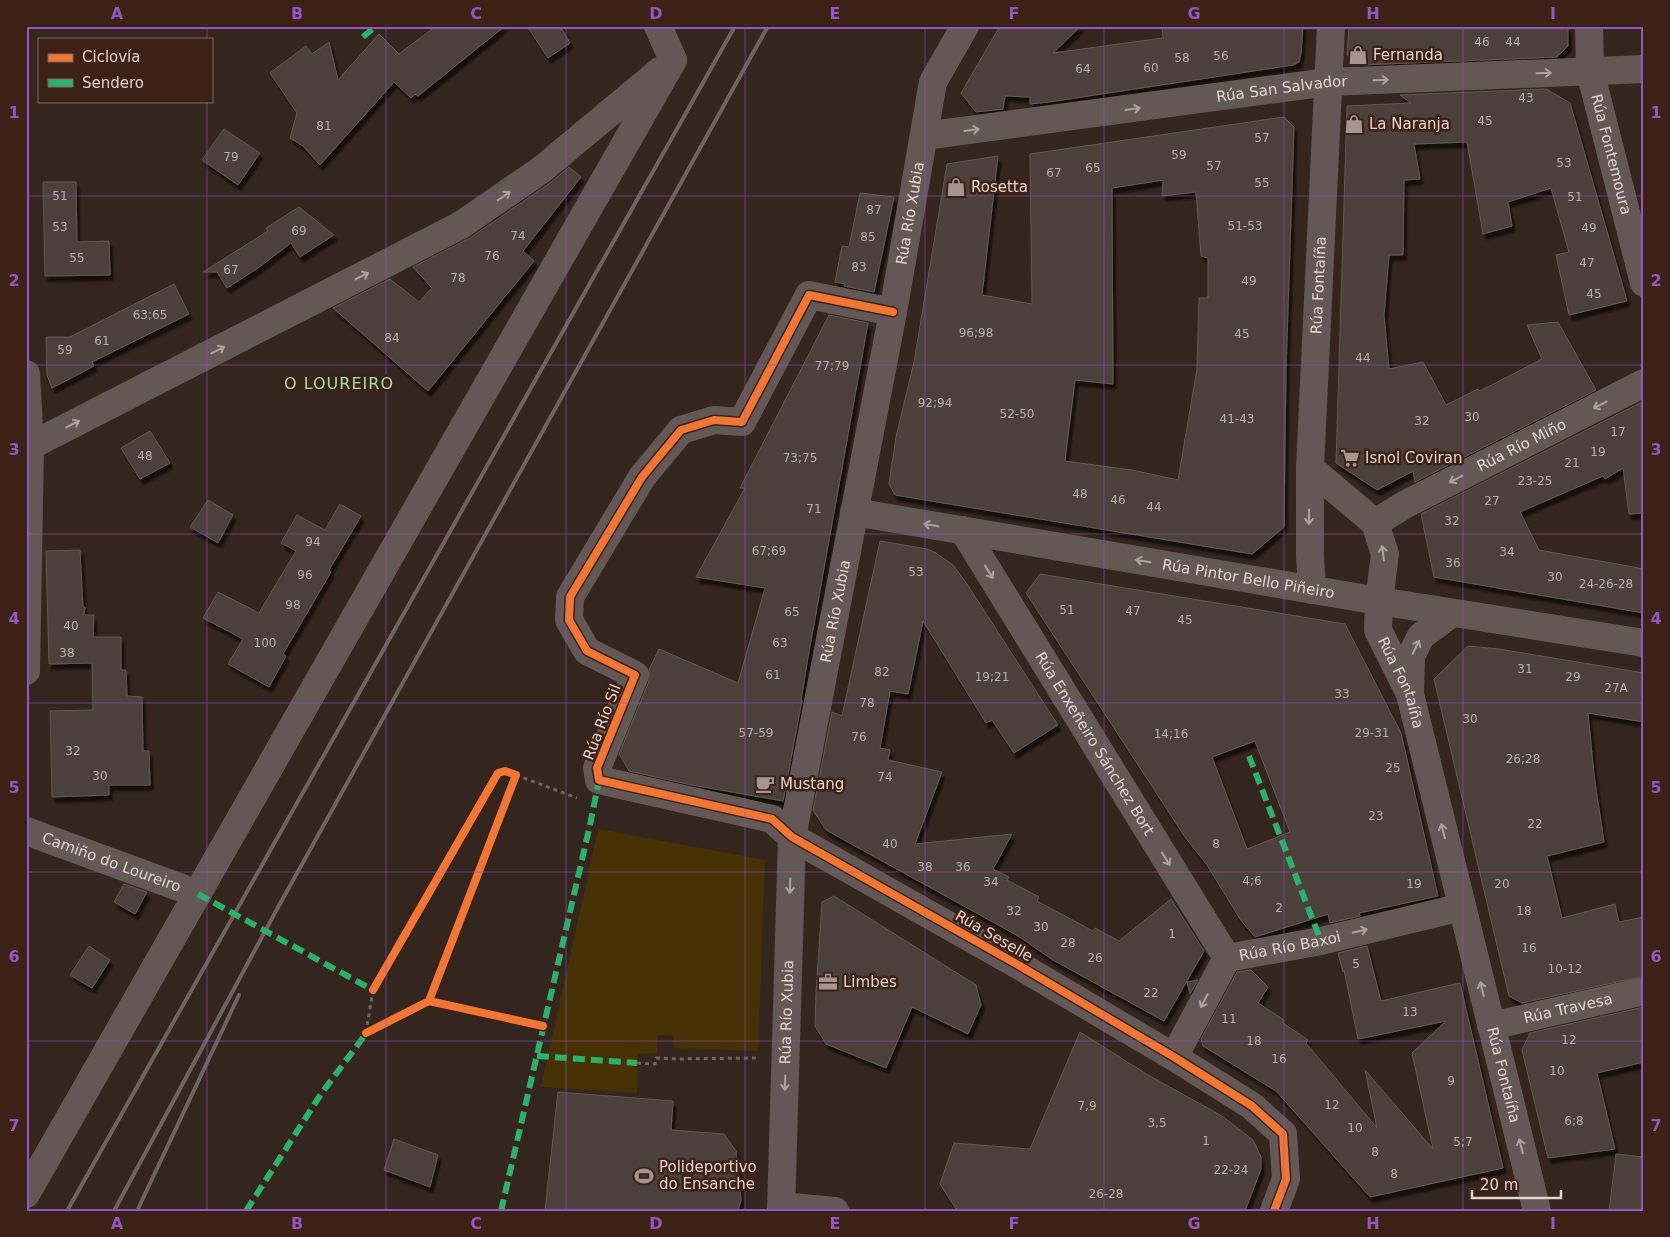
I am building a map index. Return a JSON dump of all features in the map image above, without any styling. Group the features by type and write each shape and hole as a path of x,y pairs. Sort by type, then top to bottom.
{"street":[{"path":"658,26 673,60"},
{"name":"Rúa Río Xubia","path":"781,1208 792,837 893,312 934,82 965,26"},
{"name":"Rúa Fontaíña","path":"1312,590 1310,468 1331,26"},
{"name":"Rúa Fontemoura","path":"1588,26 1590,71 1644,283"},
{"path":"30,446 460,225 541,170 673,60"},
{"path":"26,1194 673,60"},
{"name":"Rúa San Salvador","path":"924,136 1328,82 1644,69"},
{"name":"Rúa Río Sil","path":"599,780 597,768 635,675 587,651 569,620 570,597 642,477 681,430 714,420 742,422 809,295 893,312"},
{"path":"26,374 30,446 26,671"},
{"name":"Rúa Río Miño","path":"1375,523 1406,504 1644,383"},
{"path":"1310,468 1375,523"},
{"name":"Rúa Pintor Bello Piñeiro","path":"854,512 1312,590 1644,643"},
{"name":"Rúa Fontaíña","path":"1375,523 1385,554 1379,601 1378,630 1410,694 1537,1211"},
{"name":"Rúa Enxeñeiro Sánchez Bort","path":"963,530 1227,958"},
{"path":"1410,694 1411,656 1422,636 1452,613"},
{"name":"Rúa Seselle","path":"599,780 772,819 792,837 1020,966 1174,1057 1252,1106 1283,1134 1286,1179 1274,1211"},
{"name":"Camiño do Loureiro","path":"26,831 198,894"},
{"name":"Rúa Río Baxoi","path":"1174,1057 1227,958 1321,941 1462,907"},
{"name":"Rúa Travesa","path":"1492,1026 1644,991"},
{"path":"781,1208 835,1211"}],"path":[{"path":"516,775 580,799"},
{"path":"366,1032 373,990"},
{"path":"637,1063 655,1064 656,1058 786,1058"}],"shaded area":[{"path":"598,829 765,860 758,1051 674,1048 673,1035 658,1035 657,1053 638,1054 637,1093 541,1087"}],"building":[{"path":"436,26 505,26 418,96 415,94 411,98 394,82 320,165 303,146 290,138 297,113 270,73 306,46 312,54 329,42 338,80 379,34 399,54"},
{"path":"527,26 560,26 570,43 548,58"},
{"path":"1000,26 1081,26 1053,53 1163,38 1162,26 1303,26 1299,62 1293,65 1049,102 1030,104 1030,97 1005,96 1003,109 976,112 961,93"},
{"path":"1349,26 1568,26 1568,46 1557,57 1360,65 1347,55"},
{"path":"1546,89 1570,103 1627,301 1569,315 1556,255 1569,252 1551,188 1508,202 1512,226 1483,234 1467,142 1414,144 1420,179 1404,180 1403,255 1389,255 1384,315 1389,369 1423,362 1446,405 1478,389 1480,391 1542,359 1527,325 1558,322 1596,390 1415,482 1413,471 1377,490 1336,463 1347,106 1411,103 1400,95"},
{"path":"1284,117 1294,127 1286,370 1284,527 1252,554 895,495 889,484 896,437 914,362 947,164 998,156 982,295 1032,304 1030,154","holes":["1163,180 1162,196 1196,192 1201,256 1208,258 1208,298 1199,298 1197,369 1178,480 1132,470 1065,461 1075,380 1113,384 1112,188"]},
{"path":"224,129 260,153 238,185 202,160"},
{"path":"569,167 581,177 523,251 534,261 428,391 333,308 390,279 419,302 432,288 413,267 470,238 550,183"},
{"path":"43,182 76,182 77,242 109,241 110,275 45,276"},
{"path":"860,193 894,197 874,292 844,286 845,284 835,282 842,246 849,247"},
{"path":"299,207 334,235 300,257 291,243 227,288 217,272 203,272 268,231 266,228"},
{"path":"174,284 189,314 92,362 94,366 52,388 47,375 46,337 70,337"},
{"path":"829,315 868,323 783,801 692,785 629,771 619,754 649,681 649,670 659,649 738,683 765,588 696,577 745,488 740,488"},
{"path":"1644,401 1644,513 1629,514 1623,468 1605,479 1603,476 1520,512 1539,550 1644,569 1644,613 1434,577 1421,514"},
{"path":"150,431 170,463 140,479 121,448"},
{"path":"208,500 233,515 218,543 190,527"},
{"path":"340,504 361,516 283,654 286,656 269,687 228,664 243,639 203,618 218,592 259,613 296,551 281,543 297,515 325,530"},
{"path":"880,541 927,549 953,565 1058,725 1014,753 992,720 986,723 923,621 908,694 890,691 880,748 890,750 888,760 942,772 915,844 1012,834 993,869 1009,877 1007,880 1039,897 1037,901 1093,931 1095,928 1119,941 1171,899 1204,951 1164,1021 1053,960 1018,936 826,830 813,810 832,712 842,716"},
{"path":"80,550 84,615 94,615 93,637 121,637 121,670 126,670 127,696 142,697 143,751 149,751 150,785 109,785 109,795 52,797 50,711 93,710 92,663 49,664 46,551"},
{"path":"1040,574 1345,624 1401,733 1438,896 1359,913 1360,916 1330,923 1328,914 1255,937 1240,919 1207,865 1185,837 1026,593","holes":["1255,741 1290,832 1247,849 1212,757"]},
{"path":"1468,646 1499,649 1644,673 1644,722 1588,713 1594,775 1604,842 1547,856 1562,918 1615,904 1619,922 1644,917 1644,976 1522,1003 1509,996 1434,679"},
{"path":"124,884 147,892 135,914 114,902"},
{"path":"834,896 976,985 981,1005 968,1034 912,1007 886,1068 826,1044 815,1026 816,994 822,902"},
{"path":"89,946 110,960 92,988 70,975"},
{"path":"1367,946 1381,1001 1460,983 1503,1168 1370,1197 1276,1091 1203,1046 1201,1039 1237,972 1251,970 1268,987 1258,1003 1284,1020 1283,1023 1308,1040 1306,1043 1377,1128 1365,1070 1433,1149 1412,1053 1446,1021 1358,1039 1344,970 1343,972 1338,953"},
{"path":"1198,980 1190,994 1187,982"},
{"path":"1644,1007 1644,1062 1597,1073 1615,1149 1548,1158 1522,1050 1530,1033"},
{"path":"1080,1032 1148,1075 1222,1116 1253,1140 1261,1157 1261,1169 1245,1211 978,1211 956,1209 940,1184 954,1143 1030,1149"},
{"name":"Polideportivo do Ensanche","path":"558,1092 673,1101 671,1130 724,1134 736,1151 741,1200 738,1211 545,1211"},
{"path":"394,1139 438,1155 430,1187 384,1170"},
{"path":"1616,1154 1644,1157 1644,1211 1609,1211"}],"railway":[{"path":"67,1211 735,26"},
{"path":"114,1211 276,911 768,26"},
{"path":"137,1211 239,995"}],"marked path":[{"path":"363,37 376,26"},
{"path":"1249,756 1321,941"},
{"path":"501,1211 599,780"},
{"path":"198,894 373,990 374,988"},
{"path":"246,1211 321,1094 368,1031"},
{"path":"537,1056 637,1063"}],"cycle path":[{"path":"893,312 809,295 742,422 714,420 681,430 642,477 570,597 569,620 587,651 635,675 597,768 599,780 772,819 792,837 1020,966 1174,1057 1252,1106 1283,1134 1286,1179 1274,1211"},
{"path":"373,990 498,773 505,771 516,775 429,1001"},
{"path":"366,1033 429,1001 543,1026"}],"place":[{"name":"Fernanda","path":"1358,55"},
{"name":"La Naranja","path":"1354,124"},
{"name":"Rosetta","path":"956,187"},
{"name":"Isnol Coviran","path":"1350,458"},
{"name":"Mustang","path":"765,784"},
{"name":"Limbes","path":"828,982"},
{"name":"Polideportivo do Ensanche","path":"644,1176"}],"district":[{"name":"O LOUREIRO","path":"339,383"}]}
